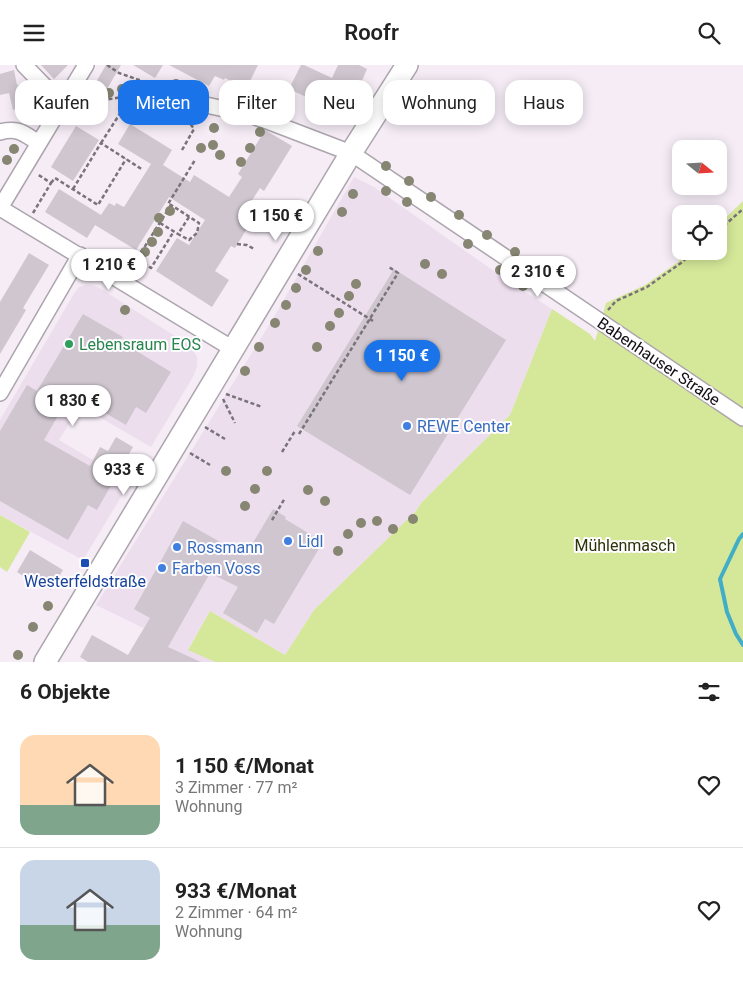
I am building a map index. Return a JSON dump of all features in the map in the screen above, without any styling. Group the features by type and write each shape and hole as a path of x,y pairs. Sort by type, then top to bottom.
{"main road":[{"path":"45,662 351,153 407,65"}],"street":[{"path":"24,65 39,80"},
{"path":"77,80 86,65"},
{"name":"Babenhauser Straße","path":"209,106 243,113 270,122 351,153 743,418"},
{"path":"50,125 0,208 233,349"},
{"path":"0,132 11,129 21,132 39,143"},
{"path":"0,393 80,255"}],"path":[{"path":"107,65 119,73 139,80"},
{"path":"73,189 118,117"},
{"path":"182,150 194,129 191,125"},
{"path":"101,143 143,170"},
{"path":"27,224 55,178 98,205 126,159"},
{"path":"160,222 189,240 197,233 199,223 168,204 195,159"},
{"path":"25,167 51,183"},
{"path":"171,205 137,259 152,268 174,231"},
{"path":"727,223 743,209"},
{"path":"178,234 189,217"},
{"path":"237,244 247,245 254,249"},
{"path":"598,320 616,301 647,287 684,260"},
{"path":"282,267 298,274 371,320"},
{"path":"299,433 371,320 375,310 381,304 398,273 389,267"},
{"path":"235,423 219,391 262,407"},
{"path":"191,419 225,439"},
{"path":"282,452 295,431"},
{"path":"176,445 210,465"},
{"path":"272,520 285,498"}],"shaded area":[{"path":"354,177 374,187 514,285 552,309 510,415 422,502 416,511 314,610 285,655 210,611 188,649 215,662 124,662 140,634 168,640 96,605 271,322"},
{"path":"85,285 98,287 186,343 197,357 197,366 194,375 151,447 80,406 59,440 130,482 83,560 0,515 0,420 75,292 79,287"}],"green space":[{"name":"Mühlenmasch","path":"743,201 743,662 215,662 188,650 210,611 285,655 314,610 416,511 422,502 510,415 552,309 590,334 595,341 606,303 645,285 680,260 727,260 727,216"},
{"path":"0,515 30,532 7,572 0,567"}],"building":[{"path":"41,65 68,65 54,79"},
{"path":"106,65 121,65 108,87 108,80 97,80"},
{"path":"133,65 163,65 155,78"},
{"path":"169,65 258,65 250,80 229,80 225,78 224,80 215,76 209,86 209,80 198,80"},
{"path":"301,65 332,78 338,65 359,65 367,69 362,80 305,80 305,96 295,92 294,80"},
{"path":"14,70 16,80 15,110 13,110 9,93 0,95 0,74"},
{"path":"129,125 132,125 172,150 163,165 190,182 194,175 229,197 242,177 238,174 265,130 292,146 264,191 260,188 247,208 256,214 235,248 231,246 215,271 229,280 212,307 156,271 177,238 189,245 205,220 169,197 136,250 95,225 87,238 45,212 59,189 101,215 109,203 115,206 116,203 124,207 151,164 118,144"},
{"path":"76,126 99,140 73,181 51,167"},
{"path":"29,253 49,265 23,308 26,310 0,354 0,302"},
{"path":"394,269 506,340 410,495 297,426"},
{"path":"83,314 123,337 120,341 171,372 146,413 136,407 126,425 71,393 44,440 90,466 100,447 108,451 116,437 133,447 97,510 88,505 68,540 0,501 0,431 27,385 37,391"},
{"path":"273,509 286,517 285,519 323,542 274,624 265,619 257,633 223,613 238,587 210,573 168,647 201,662 88,662 80,657 92,635 128,655 150,618 134,609 183,521 245,556"},
{"path":"30,550 63,570 51,590 28,575 26,578 17,572"}],"waterway":[{"path":"743,534 720,579 727,612 743,645"}],"place":[{"name":"Lebensraum EOS","path":"69,344"},
{"name":"REWE Center","path":"407,426"},
{"name":"Lidl","path":"288,541"},
{"name":"Rossmann","path":"177,547"},
{"name":"Westerfeldstraße","path":"85,563"},
{"name":"Farben Voss","path":"162,568"}]}
